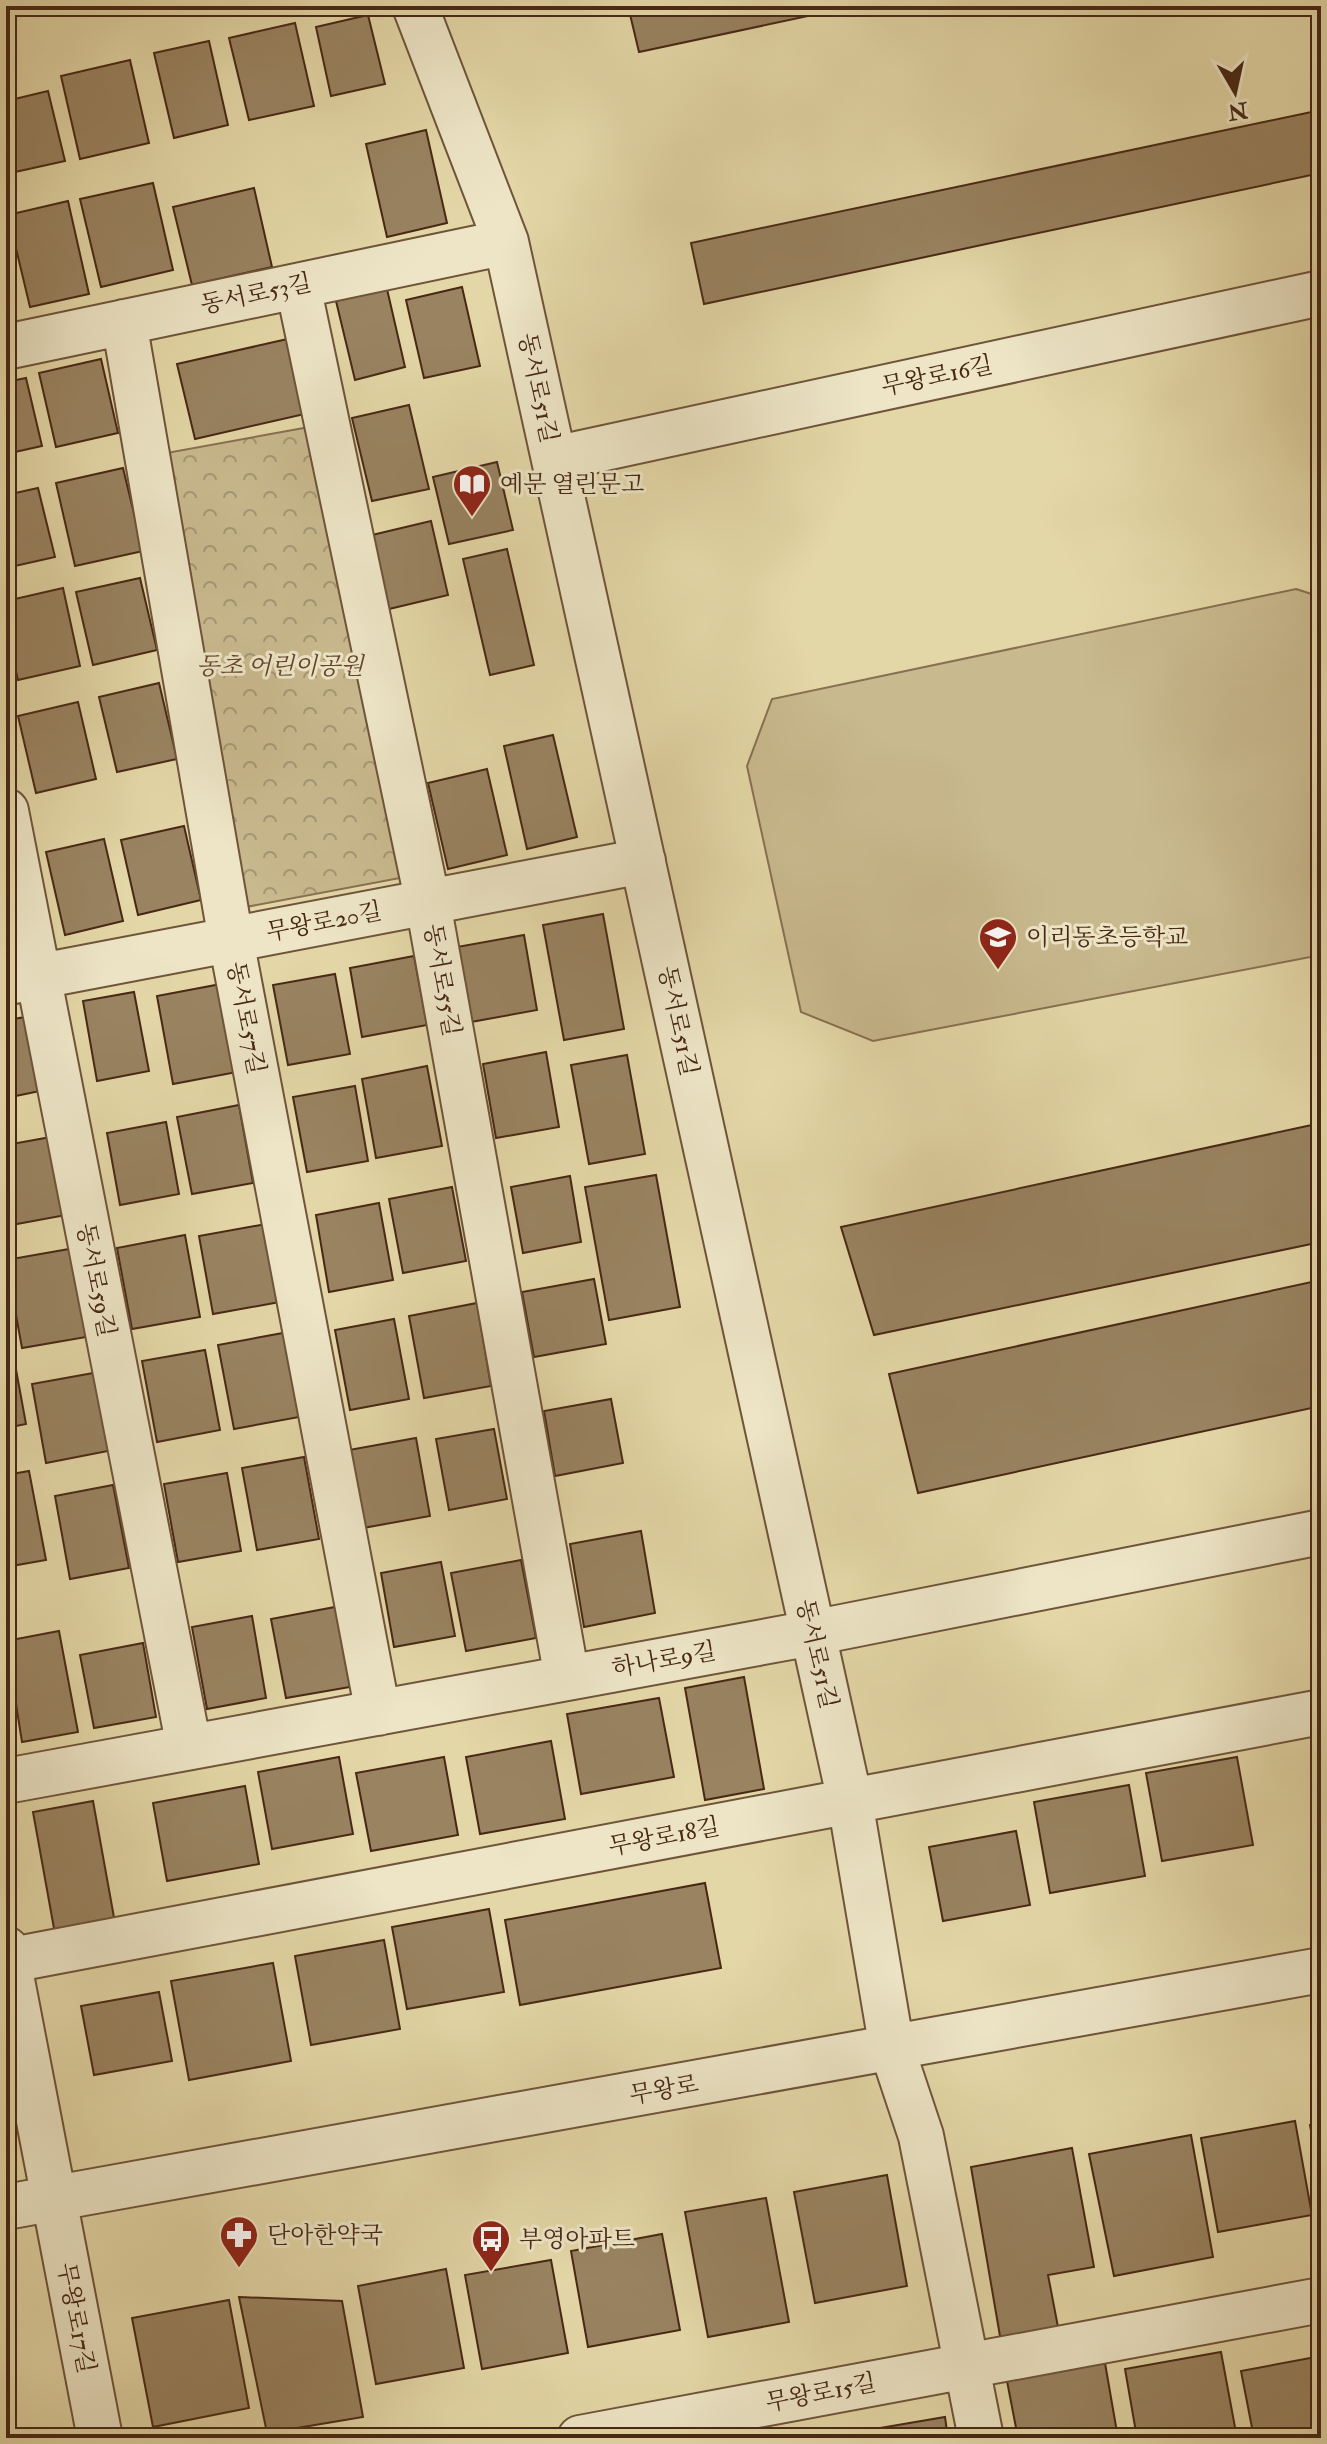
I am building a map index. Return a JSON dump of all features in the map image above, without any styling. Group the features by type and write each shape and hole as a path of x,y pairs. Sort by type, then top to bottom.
{"street":[{"name":"동서로51길","path":"415,6 506,242 850,1801 892,2049"},
{"name":"동서로53길","path":"6,347 506,242"},
{"name":"동서로55길","path":"298,286 428,903 567,1678"},
{"name":"무왕로16길","path":"554,459 1321,293"},
{"name":"동서로57길","path":"124,322 231,940 378,1713"},
{"name":"동서로59길","path":"6,811 21,980 189,1747"},
{"name":"무왕로20길","path":"21,980 643,861"},
{"name":"하나로9길","path":"6,1781 812,1633 1321,1532"},
{"name":"무왕로18길","path":"7,1957 1321,1712"},
{"path":"7,1957 52,2199"},
{"name":"무왕로","path":"6,2207 1321,1970"},
{"path":"892,2049 921,2136 981,2438"},
{"name":"무왕로17길","path":"52,2199 100,2438"},
{"name":"무왕로15길","path":"580,2438 1321,2300"}],"green space":[{"name":"동초 어린이공원","path":"315,426 400,878 246,907 161,454"},
{"path":"1296,589 1321,597 1321,955 873,1041 801,1012 747,766 772,699"}],"building":[{"path":"628,6 855,6 639,52"},
{"path":"368,15 385,84 331,96 316,27"},
{"path":"295,23 314,106 249,120 229,38"},
{"path":"209,41 228,125 174,138 154,53"},
{"path":"130,60 149,143 80,159 61,76"},
{"path":"48,91 65,161 6,174 6,101"},
{"path":"1321,110 1321,173 704,304 691,243"},
{"path":"426,130 447,223 387,237 366,144"},
{"path":"153,183 173,270 101,287 80,199"},
{"path":"254,188 272,267 192,285 173,207"},
{"path":"68,201 89,294 30,307 8,215"},
{"path":"6,274 15,313 6,316"},
{"path":"462,287 480,366 424,378 406,300"},
{"path":"387,289 405,367 355,380 336,301"},
{"path":"292,338 309,413 195,439 177,364"},
{"path":"101,359 118,433 56,447 39,373"},
{"path":"26,378 42,446 6,454 6,382"},
{"path":"409,405 429,489 372,501 352,418"},
{"path":"497,462 513,530 449,544 433,477"},
{"path":"123,468 143,551 75,566 56,483"},
{"path":"38,488 55,557 6,568 6,495"},
{"path":"431,521 448,595 389,609 372,535"},
{"path":"507,549 534,665 490,675 463,559"},
{"path":"140,578 157,650 93,665 76,592"},
{"path":"63,588 80,666 18,680 6,630 6,601"},
{"path":"159,683 177,759 117,772 99,697"},
{"path":"78,702 96,779 36,793 18,716"},
{"path":"553,735 577,837 527,849 504,746"},
{"path":"487,769 507,855 448,869 428,783"},
{"path":"184,826 201,900 138,915 121,840"},
{"path":"104,839 123,921 65,935 46,852"},
{"path":"603,914 624,1029 564,1040 543,925"},
{"path":"524,935 537,1010 471,1022 457,947"},
{"path":"414,956 427,1025 362,1037 350,968"},
{"path":"335,974 350,1054 288,1065 273,985"},
{"path":"221,984 237,1072 173,1084 157,996"},
{"path":"134,992 149,1071 97,1081 83,1001"},
{"path":"26,1017 40,1091 6,1098 6,1020"},
{"path":"546,1052 559,1127 496,1138 483,1064"},
{"path":"627,1055 645,1154 589,1164 571,1065"},
{"path":"427,1066 442,1146 376,1158 362,1079"},
{"path":"355,1086 368,1161 307,1172 293,1097"},
{"path":"239,1105 253,1183 192,1194 177,1117"},
{"path":"166,1122 179,1194 120,1205 107,1133"},
{"path":"1321,1123 1321,1242 874,1335 841,1227"},
{"path":"51,1137 66,1215 6,1226 6,1145"},
{"path":"656,1175 680,1307 609,1320 585,1187"},
{"path":"570,1176 581,1242 523,1253 511,1187"},
{"path":"452,1187 466,1261 403,1273 389,1199"},
{"path":"379,1203 393,1280 329,1292 316,1215"},
{"path":"266,1224 280,1302 213,1314 199,1236"},
{"path":"185,1235 200,1317 132,1329 117,1248"},
{"path":"75,1248 92,1336 22,1348 6,1260"},
{"path":"594,1279 606,1344 534,1357 522,1292"},
{"path":"1321,1280 1321,1406 918,1493 889,1374"},
{"path":"477,1303 491,1386 424,1398 409,1316"},
{"path":"6,1315 26,1424 6,1428"},
{"path":"394,1319 409,1399 350,1410 335,1330"},
{"path":"283,1333 299,1417 234,1429 218,1345"},
{"path":"205,1350 220,1430 157,1442 142,1361"},
{"path":"99,1372 113,1450 46,1463 32,1384"},
{"path":"611,1399 623,1463 555,1476 544,1411"},
{"path":"494,1429 507,1499 449,1510 436,1439"},
{"path":"416,1438 430,1516 363,1528 349,1450"},
{"path":"304,1457 319,1539 257,1550 242,1468"},
{"path":"29,1471 46,1560 6,1567 6,1475"},
{"path":"227,1473 241,1551 178,1562 164,1484"},
{"path":"113,1485 129,1568 70,1579 55,1496"},
{"path":"641,1531 655,1613 584,1627 570,1544"},
{"path":"521,1560 536,1638 466,1651 451,1573"},
{"path":"441,1562 455,1636 394,1647 381,1573"},
{"path":"335,1607 350,1687 286,1698 271,1619"},
{"path":"252,1616 266,1698 207,1709 192,1627"},
{"path":"59,1631 78,1732 22,1742 6,1641"},
{"path":"143,1643 156,1717 94,1728 80,1655"},
{"path":"744,1677 764,1789 705,1800 685,1688"},
{"path":"659,1698 674,1777 581,1794 567,1714"},
{"path":"551,1741 565,1819 480,1834 466,1757"},
{"path":"339,1757 353,1834 272,1849 258,1772"},
{"path":"444,1757 458,1835 371,1851 356,1773"},
{"path":"1237,1757 1253,1845 1162,1861 1146,1773"},
{"path":"1129,1785 1145,1876 1050,1893 1034,1802"},
{"path":"245,1786 259,1864 167,1881 153,1803"},
{"path":"93,1801 115,1923 55,1934 33,1812"},
{"path":"1016,1831 1030,1905 943,1921 929,1847"},
{"path":"705,1883 721,1968 520,2005 505,1920"},
{"path":"489,1909 504,1992 407,2009 392,1927"},
{"path":"384,1940 400,2029 311,2045 295,1956"},
{"path":"273,1963 291,2061 189,2080 171,1981"},
{"path":"159,1992 172,2061 94,2075 81,2006"},
{"path":"1295,2121 1312,2215 1218,2232 1201,2138"},
{"path":"1321,2123 1321,2188 1310,2125"},
{"path":"1191,2135 1213,2257 1114,2276 1089,2154"},
{"path":"1072,2148 1094,2267 1048,2275 1058,2327 1001,2342 971,2167"},
{"path":"887,2175 907,2286 815,2303 794,2192"},
{"path":"766,2198 789,2322 708,2337 685,2212"},
{"path":"662,2234 680,2330 588,2347 571,2251"},
{"path":"551,2260 568,2353 482,2369 465,2275"},
{"path":"446,2269 464,2368 376,2384 358,2286"},
{"path":"239,2297 342,2301 363,2417 267,2433"},
{"path":"229,2300 249,2408 153,2427 132,2318"},
{"path":"1221,2352 1237,2438 1137,2438 1125,2369"},
{"path":"1321,2356 1321,2438 1254,2438 1241,2371"},
{"path":"1105,2363 1118,2438 1018,2438 1007,2381"},
{"path":"945,2417 948,2438 876,2438 874,2429"}],"place":[{"name":"예문 열린문고","path":"472,518"},
{"name":"이리동초등학교","path":"998,971"},
{"name":"단아한약국","path":"239,2269"},
{"name":"부영아파트","path":"491,2273"}]}
